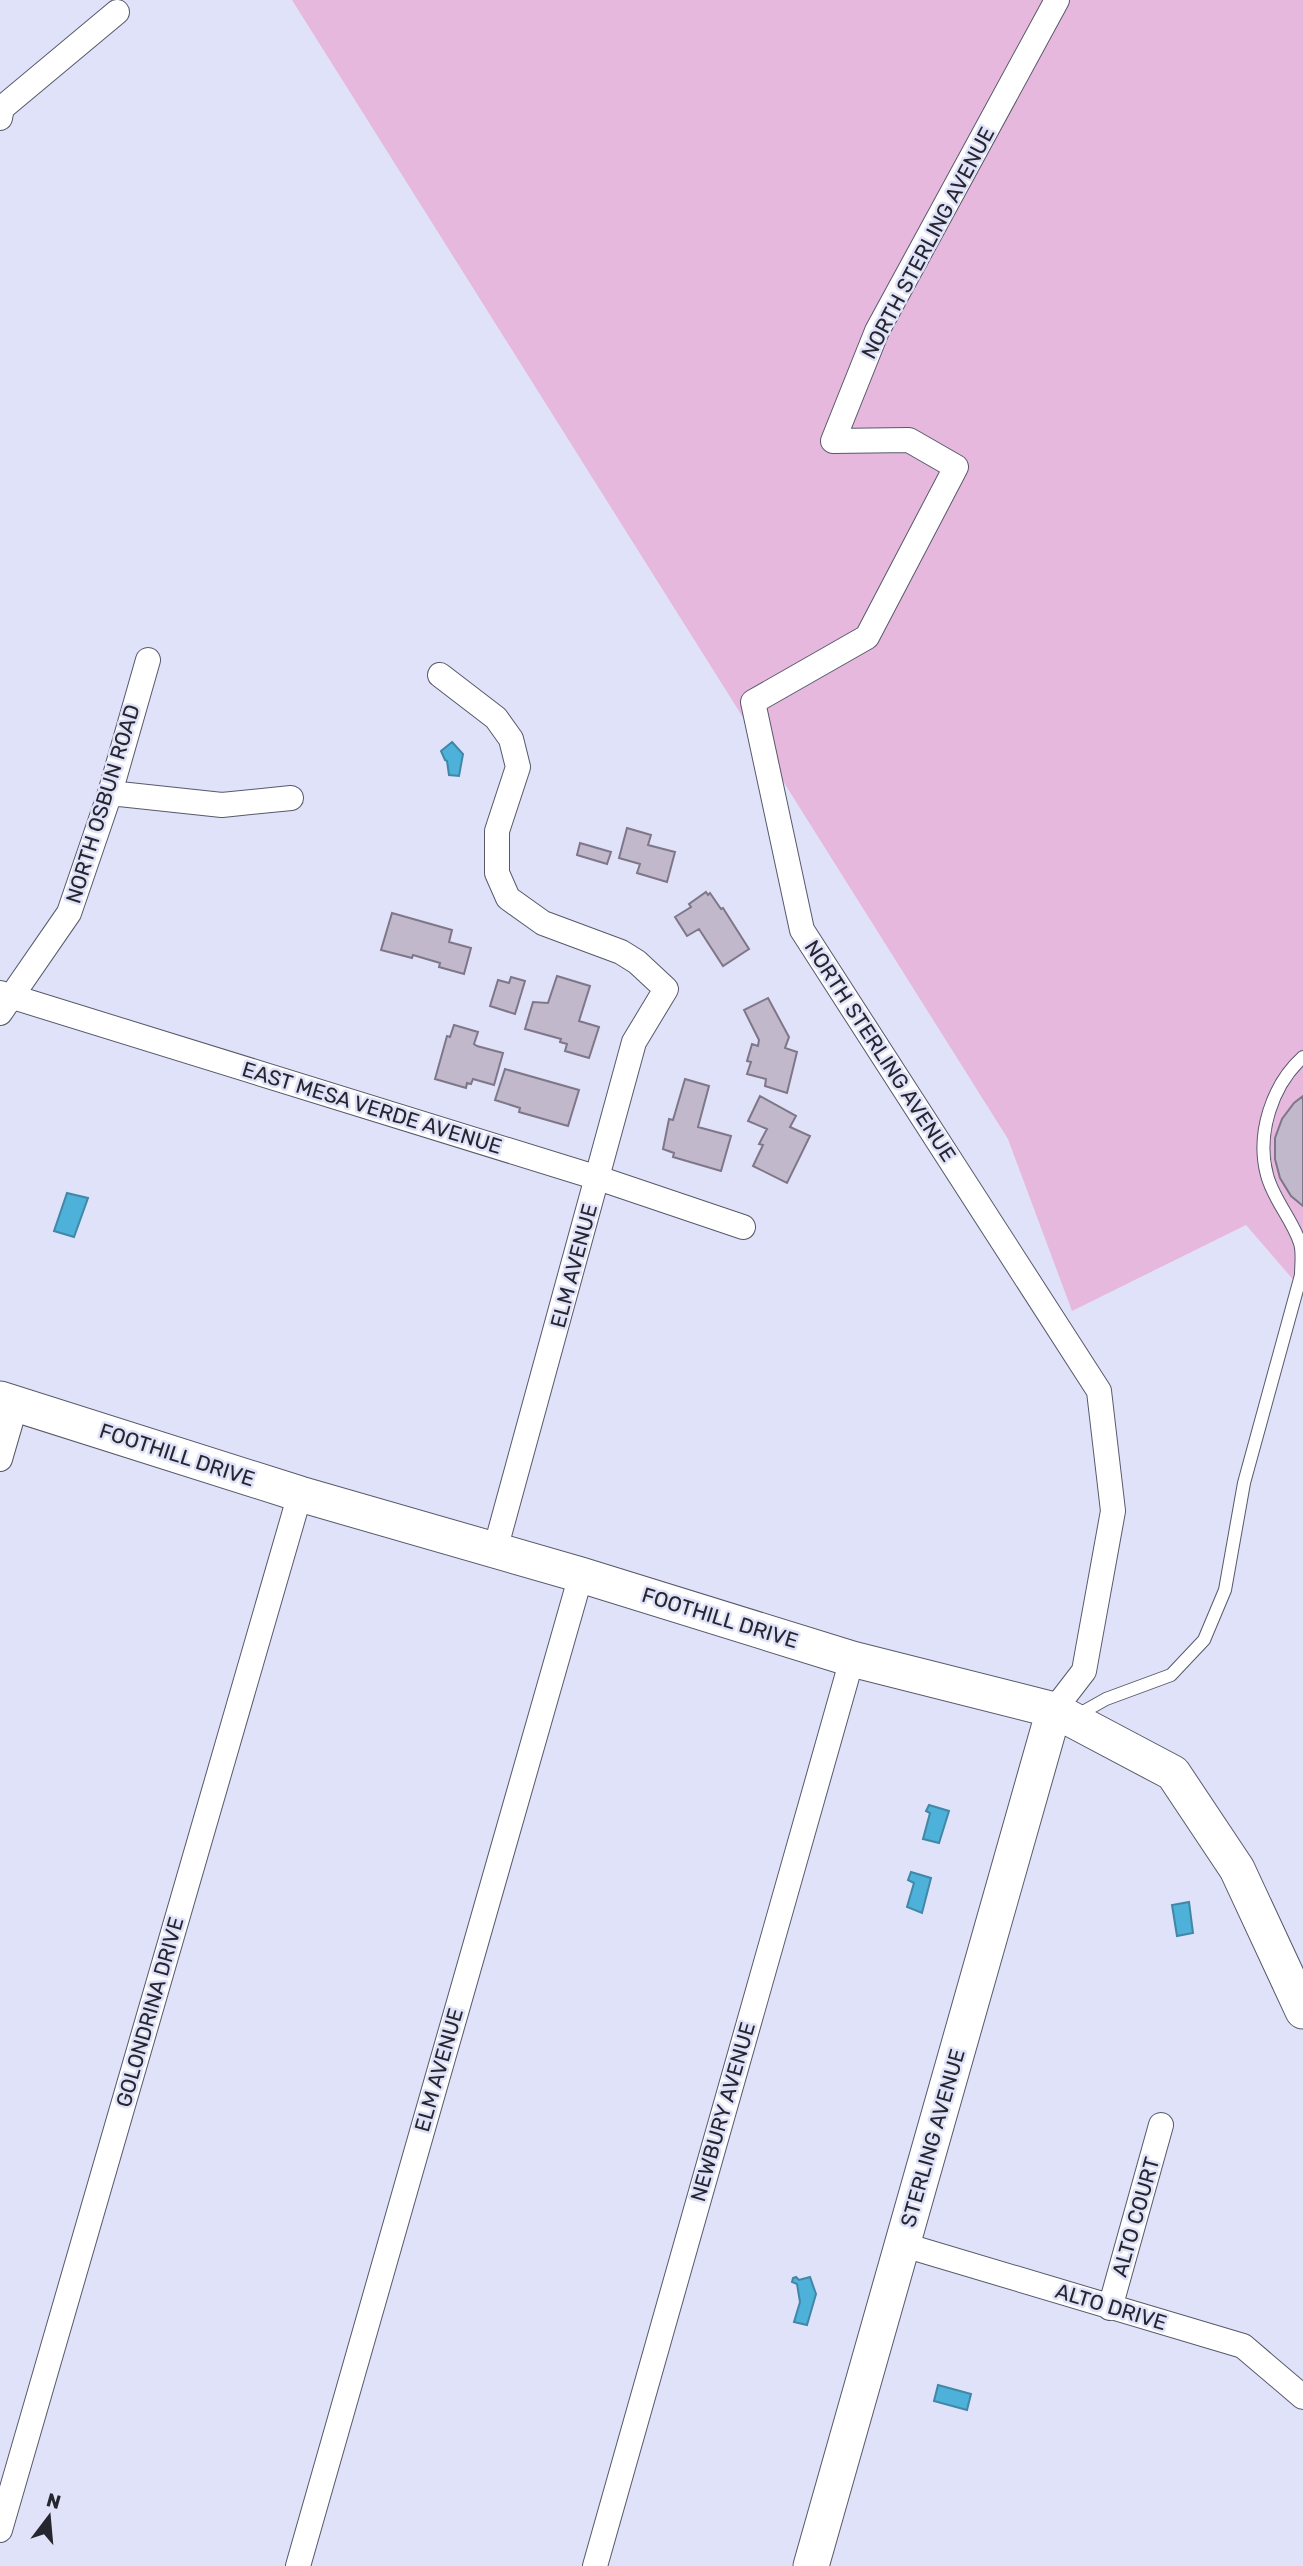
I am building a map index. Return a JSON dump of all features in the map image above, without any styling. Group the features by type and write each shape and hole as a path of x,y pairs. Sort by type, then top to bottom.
{"street":[{"name":"NORTH STERLING AVENUE","path":"1057,0 877,331 834,441 909,440 956,467 867,637 753,702 802,930 1099,1391 1113,1511 1084,1671 1062,1715"},
{"path":"0,118 2,108 117,12"},
{"name":"NORTH OSBUN ROAD","path":"4,1001 69,913 110,793 148,660"},
{"name":"ELM AVENUE","path":"440,675 496,718 511,739 518,767 497,831 497,873 508,898 543,923 621,952 637,962 666,989 634,1042 495,1550"},
{"path":"110,793 222,804 292,798"},
{"name":"EAST MESA VERDE AVENUE","path":"4,1001 598,1178 743,1227"},
{"name":"FOOTHILL DRIVE","path":"8,1401 300,1494 581,1575 852,1659 1062,1715 1174,1773 1237,1869 1303,2011"},
{"path":"0,1459 8,1401"},
{"name":"GOLONDRINA DRIVE","path":"0,2530 300,1494"},
{"name":"ELM AVENUE","path":"298,2566 581,1575"},
{"name":"NEWBURY AVENUE","path":"595,2566 852,1659"},
{"name":"STERLING AVENUE","path":"811,2566 1062,1715"},
{"name":"ALTO COURT","path":"1110,2308 1161,2125"},
{"name":"ALTO DRIVE","path":"904,2245 1243,2346 1303,2396"}],"lane":[{"path":"1062,1715 1171,1675 1204,1640 1225,1590 1244,1483 1301,1275 1301,1244 1267,1177 1265,1133 1274,1096 1283,1079 1303,1057"}],"shaded area":[{"path":"292,0 1303,0 1303,1291 1246,1225 1072,1311 1008,1139"}],"water":[{"path":"452,742 463,754 459,776 449,775 447,761 441,751"},
{"path":"67,1193 88,1198 74,1237 54,1231"},
{"path":"929,1805 949,1811 939,1843 923,1839 930,1813 926,1811"},
{"path":"911,1872 931,1878 922,1913 907,1907 914,1883 908,1880"},
{"path":"1189,1902 1193,1933 1177,1936 1172,1905"},
{"path":"796,2277 799,2280 810,2277 816,2294 807,2325 794,2322 800,2302 797,2284 792,2282"},
{"path":"938,2385 971,2394 967,2410 934,2401"}],"building":[{"path":"627,828 651,835 648,845 675,852 667,882 637,873 640,864 619,858"},
{"path":"580,843 611,852 607,864 577,855"},
{"path":"706,892 723,908 749,949 723,966 699,929 687,936 675,917 691,907 689,904"},
{"path":"392,913 452,930 449,942 471,948 464,974 439,967 440,963 413,955 412,958 381,950"},
{"path":"557,976 590,986 579,1021 599,1027 589,1058 565,1051 567,1044 560,1042 561,1039 525,1029 533,1002 548,1003"},
{"path":"511,977 525,981 515,1014 490,1006 498,980 509,983"},
{"path":"768,998 789,1037 785,1048 797,1052 787,1093 765,1086 766,1079 747,1074 751,1062 747,1061 752,1044 758,1046 759,1040 744,1010"},
{"path":"454,1025 478,1032 474,1044 477,1046 503,1053 494,1085 473,1079 471,1084 467,1083 466,1088 435,1079 447,1036 450,1037"},
{"path":"505,1069 579,1090 568,1126 519,1112 520,1108 495,1100"},
{"path":"685,1079 709,1086 698,1127 731,1136 721,1171 673,1157 674,1153 663,1149 669,1119 673,1120"},
{"path":"760,1096 796,1116 790,1127 810,1136 787,1183 753,1166 763,1145 759,1144 767,1129 748,1121"},
{"path":"1303,1096 1303,1206 1291,1196 1280,1178 1275,1159 1275,1138 1282,1119"}]}
